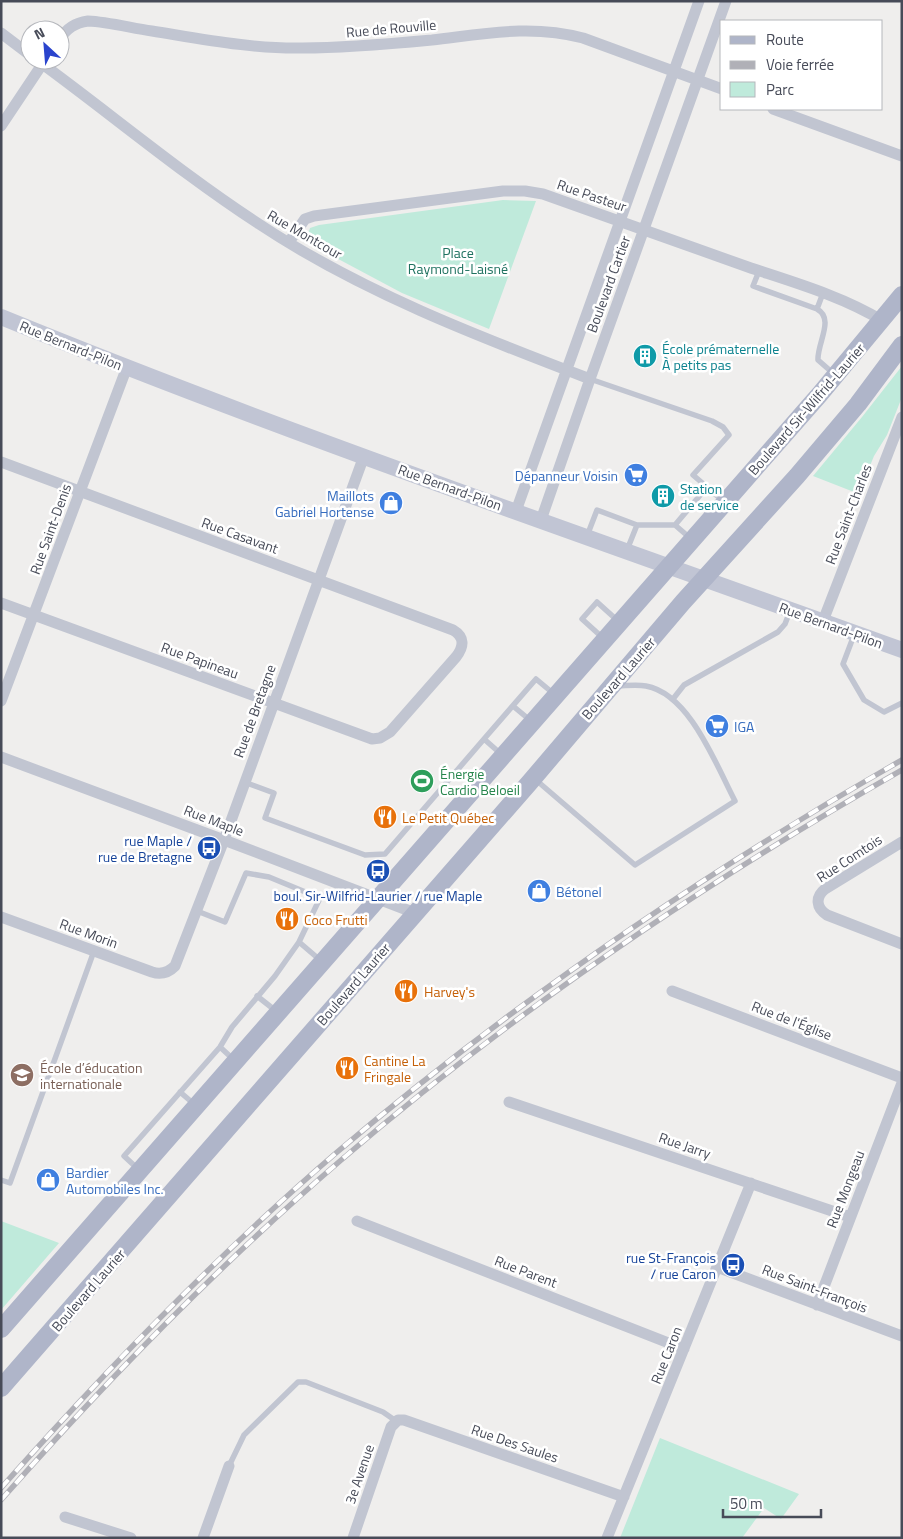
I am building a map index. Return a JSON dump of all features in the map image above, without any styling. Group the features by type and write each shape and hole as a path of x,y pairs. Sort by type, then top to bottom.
{"main road":[{"name":"Boulevard Sir-Wilfrid-Laurier","path":"669,566 836,376 902,295"},
{"name":"Rue Bernard-Pilon","path":"1,317 127,367 364,456 902,650"},
{"path":"704,579 753,527 829,439 902,344"},
{"path":"1,1329 669,566"},
{"name":"Boulevard Laurier","path":"1,1388 704,579"}],"street":[{"name":"Boulevard Cartier","path":"516,511 699,1"},
{"name":"Boulevard Cartier","path":"541,520 726,1"},
{"name":"Rue de Rouville","path":"70,28 78,23 88,21 224,43 260,47 301,48 386,45 513,30 560,32 583,38 720,88"},
{"path":"1,34 20,48"},
{"path":"1,126 35,70"},
{"name":"Rue Montcour","path":"53,70 188,175 260,225 289,242 358,281 440,320 590,379"},
{"path":"776,110 902,156"},
{"name":"Rue Pasteur","path":"289,242 305,219 314,216 503,191 525,190 543,194 823,293 860,307 882,320"},
{"name":"Rue Saint-Denis","path":"1,701 127,367"},
{"name":"Rue Saint-Charles","path":"823,622 902,417"},
{"name":"Rue de Bretagne","path":"166,972 177,964 364,456"},
{"name":"Rue Casavant","path":"1,462 453,630 458,633 462,642"},
{"name":"Rue Papineau","path":"1,603 366,737 380,738 390,732 456,657 462,648 462,642"},
{"name":"Rue Maple","path":"1,757 415,913"},
{"name":"Rue Comtois","path":"902,842 825,889 818,896 821,911 827,915 902,944"},
{"name":"Rue Morin","path":"1,918 152,972 159,974 166,972"},
{"name":"Rue de l'Église","path":"672,990 902,1078"},
{"name":"Rue Mongeau","path":"817,1305 902,1083"},
{"name":"Rue Jarry","path":"509,1102 850,1217"},
{"name":"Rue Caron","path":"608,1538 751,1183"},
{"name":"Rue Parent","path":"357,1221 684,1349"},
{"name":"Rue Saint-François","path":"717,1267 902,1336"},
{"name":"Rue Des Saules","path":"396,1421 404,1420 624,1497"},
{"name":"3e Avenue","path":"353,1538 391,1427 396,1421"},
{"path":"203,1538 229,1466"},
{"path":"65,1517 131,1538"}],"lane":[{"path":"759,270 753,286 817,308 824,315 826,323 817,350 818,360 836,376"},
{"path":"817,308 823,293"},
{"path":"590,379 712,421 723,427 730,435 693,475 725,503"},
{"path":"675,525 706,487"},
{"path":"587,537 597,510 637,525 675,525 693,540"},
{"path":"627,552 637,525"},
{"path":"605,639 582,619 597,602 620,623"},
{"path":"673,699 684,685 778,632 785,624 790,610"},
{"path":"855,633 843,664 864,700 884,712 902,703"},
{"path":"244,782 274,793 265,818 365,854 385,854 536,679 556,696"},
{"path":"533,777 635,865 735,802 693,721 683,708 673,699 645,685 611,686"},
{"path":"513,706 532,722"},
{"path":"484,740 503,756"},
{"path":"140,1170 124,1156 220,1047 232,1026 275,976 299,942 320,898 269,877 246,873 225,922 197,911"},
{"path":"299,942 322,962"},
{"path":"1,1180 10,1183 94,951"},
{"path":"257,996 277,1013"},
{"path":"220,1047 235,1061"},
{"path":"180,1092 196,1106"},
{"path":"229,1466 244,1436 298,1382 306,1382 383,1412 396,1421"}],"green space":[{"name":"Place Raymond-Laisné","path":"503,200 536,201 489,329 402,293 312,245 307,237 310,228 319,225"},
{"path":"902,366 902,397 887,435 874,456 860,490 854,492 813,476 862,417"},
{"path":"1,1221 59,1243 1,1310"},
{"path":"660,1438 799,1494 781,1519 764,1508 742,1538 620,1538"}],"railway":[{"path":"1,1488 121,1357 205,1273 291,1192 402,1098 539,993 681,895 827,804 902,760"},
{"path":"1,1500 123,1367 208,1282 295,1201 406,1106 542,1001 612,952 755,858 902,770"}],"place":[{"name":"École prématernelle À petits pas","path":"645,356"},
{"name":"Dépanneur Voisin","path":"636,475"},
{"name":"Station de service","path":"663,496"},
{"name":"Maillots Gabriel Hortense","path":"391,503"},
{"name":"IGA","path":"717,726"},
{"name":"Énergie Cardio Beloeil","path":"422,781"},
{"name":"Le Petit Québec","path":"385,817"},
{"name":"rue Maple / rue de Bretagne","path":"209,848"},
{"name":"boul. Sir-Wilfrid-Laurier / rue Maple","path":"378,871"},
{"name":"Bétonel","path":"539,891"},
{"name":"Coco Frutti","path":"287,919"},
{"name":"Harvey's","path":"406,991"},
{"name":"Cantine La Fringale","path":"347,1068"},
{"name":"École d’éducation internationale","path":"22,1075"},
{"name":"Bardier Automobiles Inc.","path":"48,1180"},
{"name":"rue St-François / rue Caron","path":"733,1265"}]}
